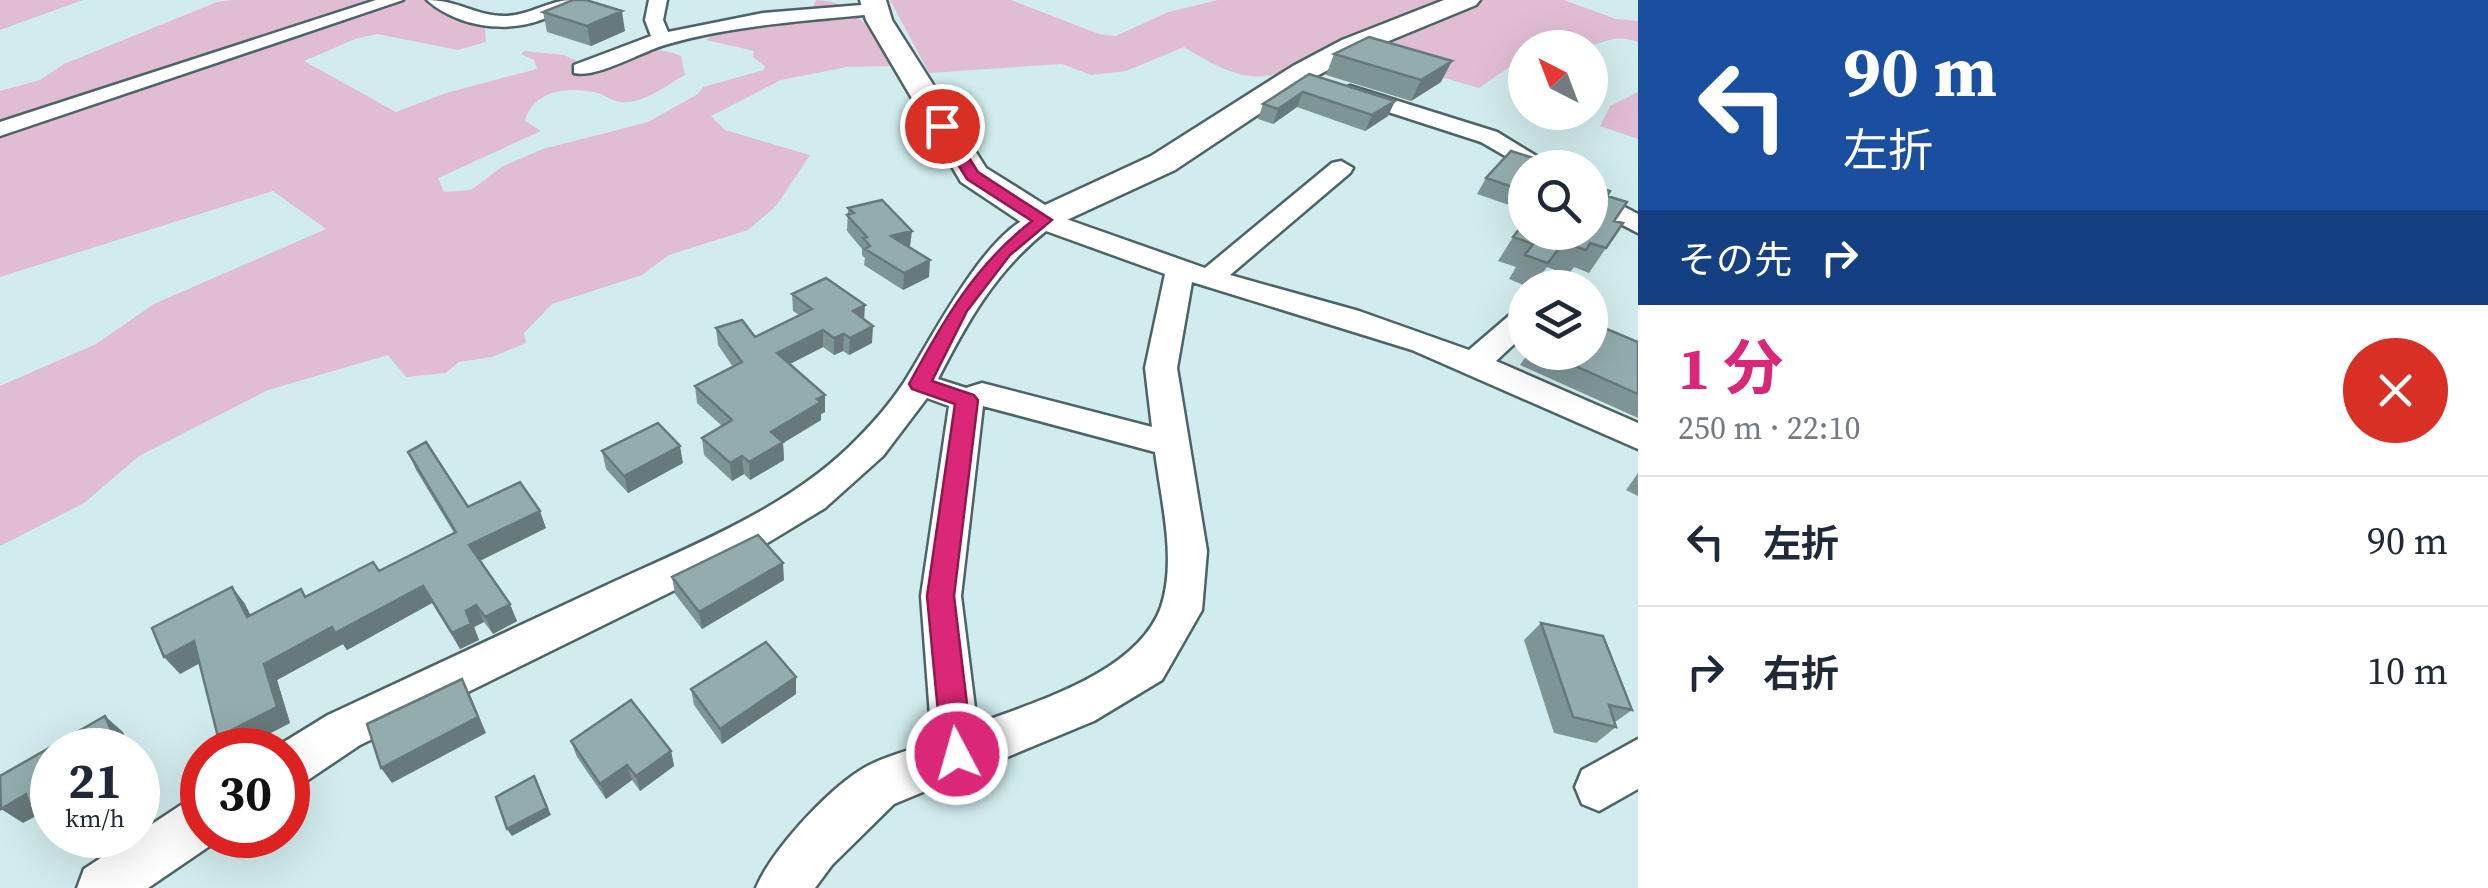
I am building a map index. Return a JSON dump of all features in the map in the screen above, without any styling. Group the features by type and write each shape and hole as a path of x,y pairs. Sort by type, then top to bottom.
{"street":[{"path":"0,130 394,0"},
{"path":"436,0 513,24 541,16 564,0"},
{"path":"658,0 654,20 662,39"},
{"path":"310,752 344,730 740,540 812,498 871,448 919,384 958,309 1004,252 1043,220 1163,162 1296,76 1352,46 1467,0"},
{"path":"582,68 662,39 763,19 874,4 972,176 1043,220 1195,275 1390,331 1474,363 1638,437"},
{"path":"1296,76 1489,136 1513,150"},
{"path":"782,888 814,847 877,787 1078,706 1147,666 1181,610 1187,551 1161,368 1195,275 1341,168"},
{"path":"1608,208 1638,225"},
{"path":"1474,363 1508,333"},
{"path":"919,384 967,400 982,394 1174,445"},
{"path":"957,754 941,596 967,400"},
{"path":"103,888 180,836"}],"shaded area":[{"path":"0,0 83,0 0,30"},
{"path":"450,0 485,28 486,42 458,50 377,34 304,61 396,112 446,93 537,69 534,60 521,54 525,51 564,55 586,65 645,50 681,56 685,75 637,100 620,102 598,93 575,90 544,97 529,111 525,121 541,131 438,178 444,192 471,190 503,166 543,149 648,122 698,94 703,87 764,70 765,66 753,57 754,51 706,40 719,31 812,9 816,0 853,13 871,31 894,66 847,67 781,80 711,116 725,130 810,155 776,206 748,230 669,255 642,275 552,304 524,333 526,343 492,357 459,362 446,373 406,377 388,355 268,390 139,456 84,503 0,546 0,386 96,344 154,304 326,229 273,191 0,277 0,91 40,80 64,64 217,2"},
{"path":"890,0 1011,0 1099,34 1116,36 1168,12 1218,0 1564,0 1616,19 1638,21 1638,42 1608,41 1608,30 1508,30 1508,68 1479,88 1329,45 1273,75 1241,74 1184,47 1126,71 1091,75 1062,64 929,73"},
{"path":"1638,92 1638,139 1608,129 1610,106"}],"building":[{"path":"573,0 622,11 587,26 543,12"},
{"path":"1369,37 1452,61 1421,80 1334,54"},
{"path":"1309,74 1395,101 1372,115 1303,92 1278,109 1263,104"},
{"path":"1508,154 1508,185 1486,178"},
{"path":"1608,196 1627,202 1614,221 1623,223 1608,245"},
{"path":"882,200 912,231 891,236 930,260 904,273 865,249 870,246 863,238 867,237 847,215 854,213 848,208"},
{"path":"1529,250 1558,250 1548,263 1525,255"},
{"path":"826,278 865,305 853,311 873,326 850,338 844,334 834,338 823,330 777,353 825,395 817,399 821,402 771,432 783,442 749,462 742,456 730,463 702,438 732,420 695,386 742,362 716,328 742,320 755,337 812,309 792,294"},
{"path":"1608,330 1638,342 1638,394 1584,370 1608,370"},
{"path":"658,423 680,446 624,476 602,451"},
{"path":"426,442 468,507 520,482 540,511 469,545 510,604 485,617 476,605 466,611 471,624 452,633 423,586 335,633 332,627 264,664 277,707 236,728 216,728 194,641 164,657 152,628 232,587 247,617 301,589 305,597 373,562 379,571 456,532 408,452"},
{"path":"758,535 783,563 699,612 672,577"},
{"path":"1541,623 1603,636 1632,710 1609,705 1616,727 1573,717"},
{"path":"766,642 796,677 720,729 691,689"},
{"path":"462,679 478,717 381,768 367,724"},
{"path":"631,700 671,751 636,776 627,765 600,784 571,741"},
{"path":"105,716 110,728 84,728"},
{"path":"30,759 30,805 26,794 1,809 0,776"},
{"path":"534,776 547,808 507,829 496,797"}],"route":[{"path":"942,126 972,176 1043,220 1004,252 958,309 919,384 967,400 941,596 957,754"}]}
